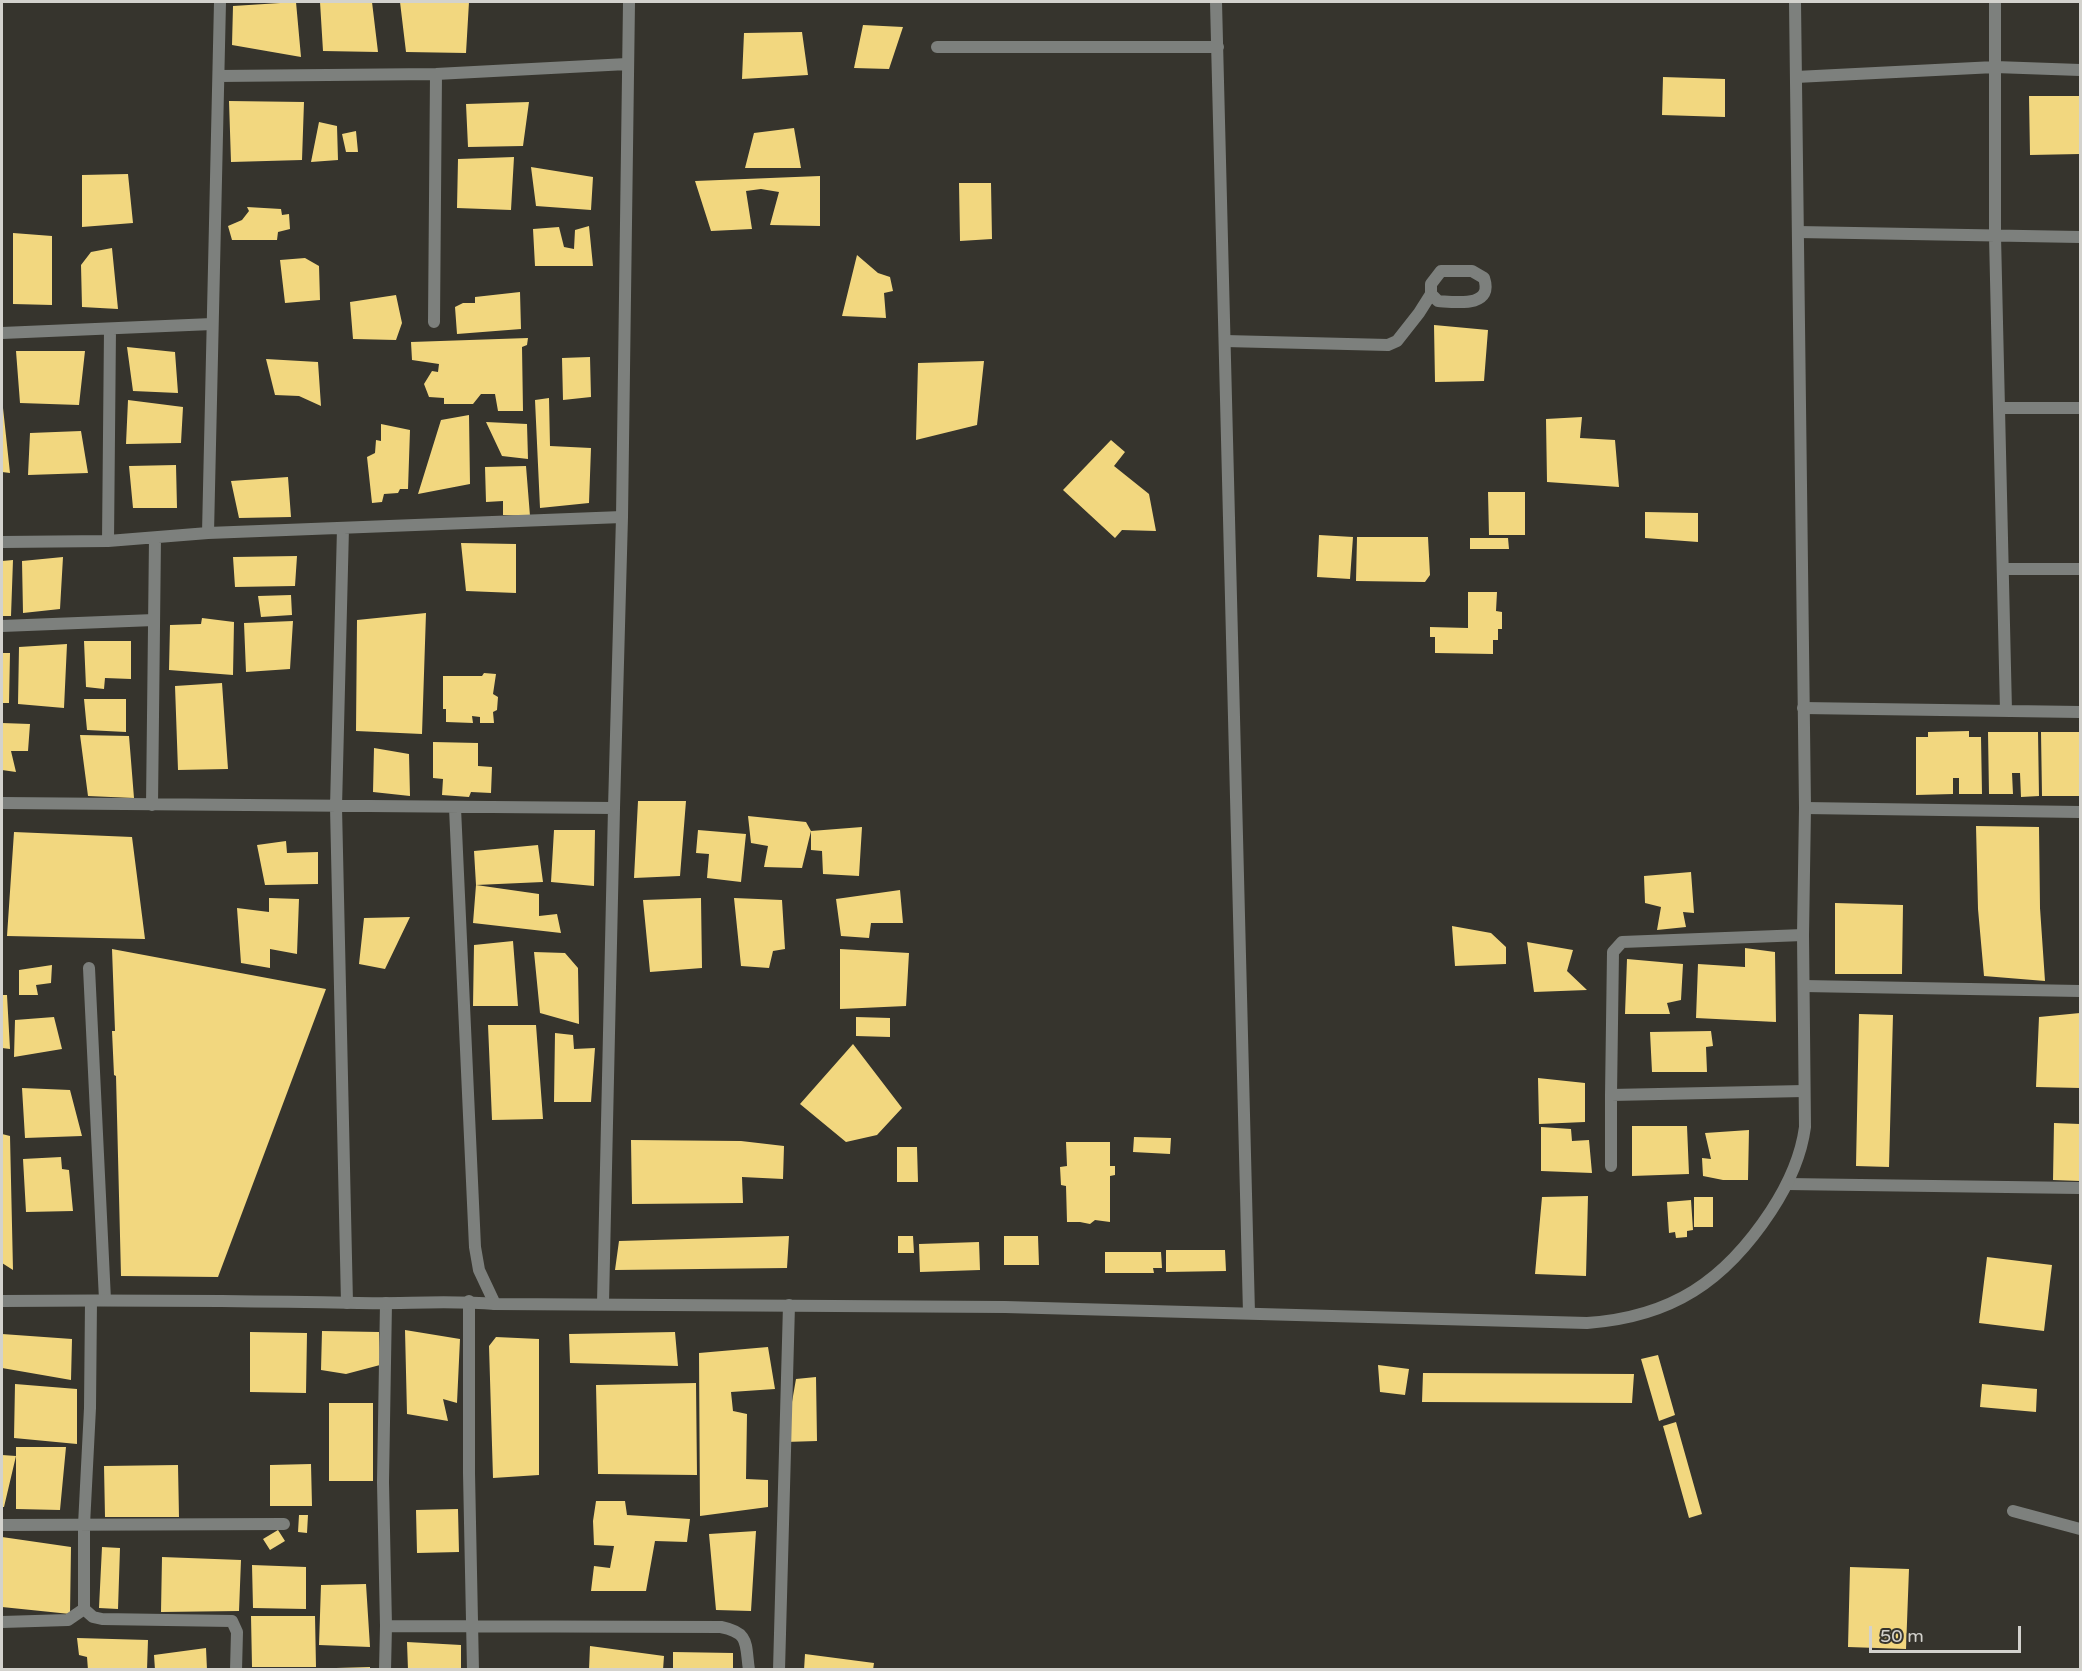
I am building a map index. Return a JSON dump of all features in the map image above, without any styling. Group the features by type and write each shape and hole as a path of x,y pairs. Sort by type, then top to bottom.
{"street":[{"path":"208,533 220,2"},
{"path":"603,1303 622,516 629,2"},
{"path":"1216,2 1249,1313"},
{"path":"2,1301 105,1300 386,1304 469,1301 495,1304 789,1305 1249,1313 1587,1323 1624,1319 1649,1313 1682,1298 1718,1274 1746,1246 1787,1184 1804,1137 1806,1107 1804,1090 1804,808 1795,2"},
{"path":"1995,2 1995,236 2006,711"},
{"path":"937,47 1218,47"},
{"path":"219,76 436,74 627,64"},
{"path":"1796,77 1995,67 2080,69"},
{"path":"434,322 436,74"},
{"path":"1798,232 2080,237"},
{"path":"1225,341 1388,345 1397,341 1431,294"},
{"path":"2,333 212,324"},
{"path":"108,541 110,329"},
{"path":"1999,408 2080,408"},
{"path":"2,542 108,541 208,533 622,516"},
{"path":"343,528 336,807 347,1303"},
{"path":"152,805 155,538"},
{"path":"2003,569 2080,569"},
{"path":"2,627 154,620"},
{"path":"1803,708 2080,712"},
{"path":"2,803 614,808"},
{"path":"455,808 475,1247 479,1270 495,1304"},
{"path":"1804,808 2080,812"},
{"path":"1611,1166 1613,952 1622,942 1803,935"},
{"path":"89,968 105,1300"},
{"path":"1804,986 2080,991"},
{"path":"1611,1095 1804,1090"},
{"path":"1787,1184 2080,1188"},
{"path":"91,1300 90,1408 84,1525 84,1609 93,1617 102,1619 232,1622 237,1632 236,1670"},
{"path":"469,1301 469,1473 473,1670"},
{"path":"385,1670 383,1482 386,1304"},
{"path":"779,1670 789,1305"},
{"path":"2013,1511 2080,1529"},
{"path":"2,1525 284,1524"},
{"path":"2,1622 68,1620 84,1609"},
{"path":"386,1626 721,1627 736,1630 745,1638 749,1670"}],"building":[{"path":"296,2 301,57 232,45 233,6"},
{"path":"320,2 372,2 378,52 323,51"},
{"path":"400,2 469,2 466,53 406,52"},
{"path":"863,25 903,27 889,69 854,68"},
{"path":"802,32 808,75 742,79 744,33"},
{"path":"1663,77 1725,79 1725,117 1662,115"},
{"path":"2029,96 2080,96 2080,154 2030,155"},
{"path":"229,101 304,102 302,160 231,162"},
{"path":"529,102 523,146 468,147 466,104"},
{"path":"319,122 337,126 338,160 311,162"},
{"path":"794,128 801,168 745,168 754,133"},
{"path":"356,131 358,152 346,152 342,134"},
{"path":"514,157 511,210 457,208 458,159"},
{"path":"531,167 593,177 591,210 536,206"},
{"path":"128,174 133,223 82,227 82,175"},
{"path":"820,176 820,226 770,225 779,192 761,189 746,191 752,229 711,231 695,181"},
{"path":"959,183 991,183 992,239 960,241"},
{"path":"247,207 281,209 282,215 289,214 290,229 278,232 277,240 232,240 228,226 242,220 249,211"},
{"path":"589,226 593,266 535,266 533,229 559,227 564,247 574,249 575,230"},
{"path":"13,233 52,236 52,305 13,304"},
{"path":"112,248 118,309 82,307 81,265 91,252"},
{"path":"857,255 878,273 890,277 893,291 884,293 886,318 842,316"},
{"path":"305,258 319,266 320,300 285,303 280,260"},
{"path":"520,292 521,329 457,334 455,307 463,303 475,303 475,297"},
{"path":"396,295 402,323 396,340 353,339 350,302"},
{"path":"1434,325 1488,330 1484,381 1435,382"},
{"path":"528,338 527,345 522,347 523,411 498,411 495,394 481,394 473,404 444,404 444,398 429,397 424,384 432,371 438,372 439,364 412,360 411,342"},
{"path":"127,347 175,352 178,393 133,391"},
{"path":"16,351 85,351 79,405 20,403"},
{"path":"590,357 591,397 563,400 562,358"},
{"path":"266,359 318,362 321,406 299,396 275,395"},
{"path":"984,361 977,425 916,440 918,363"},
{"path":"549,398 550,446 591,448 589,503 540,508 535,400"},
{"path":"128,400 183,407 181,443 126,444"},
{"path":"3,408 10,473 2,472"},
{"path":"469,415 470,484 418,494 441,420"},
{"path":"1582,417 1580,438 1615,440 1619,487 1547,482 1546,419"},
{"path":"486,422 527,424 528,459 502,456"},
{"path":"381,424 410,430 408,489 400,489 398,493 384,494 382,502 372,503 367,457 375,453 376,440 381,441"},
{"path":"81,431 88,473 28,475 30,433"},
{"path":"1111,440 1125,452 1114,466 1149,494 1156,531 1122,530 1115,538 1063,490"},
{"path":"176,465 177,508 133,508 129,466"},
{"path":"526,466 530,516 503,515 503,501 486,502 485,467"},
{"path":"288,477 291,517 239,518 231,481"},
{"path":"1488,492 1525,492 1525,535 1489,535"},
{"path":"1645,512 1698,513 1698,542 1645,538"},
{"path":"1319,535 1353,537 1350,579 1317,577"},
{"path":"1357,537 1428,537 1430,575 1425,582 1356,581"},
{"path":"1470,538 1508,538 1509,549 1470,549"},
{"path":"461,543 516,544 516,593 466,591"},
{"path":"297,556 295,586 235,587 233,557"},
{"path":"63,557 60,609 23,613 22,561"},
{"path":"13,560 11,616 2,616 2,561"},
{"path":"1468,592 1497,592 1496,611 1502,612 1502,629 1498,629 1498,640 1493,640 1493,654 1435,653 1435,637 1430,637 1430,627 1468,628"},
{"path":"291,595 292,615 261,617 258,596"},
{"path":"426,613 422,734 356,731 357,620"},
{"path":"202,618 234,622 233,675 169,670 170,625 201,624"},
{"path":"293,621 290,669 246,672 244,623"},
{"path":"84,641 131,641 131,679 105,678 104,689 86,687"},
{"path":"67,644 64,708 18,704 19,647"},
{"path":"2,653 10,653 9,703 2,703"},
{"path":"484,673 496,674 493,694 498,697 497,710 493,712 494,723 480,723 480,717 472,716 473,723 446,722 446,709 443,709 443,676 482,676"},
{"path":"222,683 228,769 178,770 175,686"},
{"path":"84,699 126,699 126,732 87,730"},
{"path":"2,723 30,724 28,751 11,751 16,772 2,770"},
{"path":"1969,731 1969,737 1981,737 1982,794 1959,794 1959,778 1953,778 1953,794 1916,795 1916,737 1928,737 1928,732"},
{"path":"1988,732 2038,732 2039,796 2021,797 2020,773 2012,773 2013,794 1989,794"},
{"path":"2041,732 2080,732 2080,796 2042,796"},
{"path":"80,735 129,736 134,798 88,796"},
{"path":"433,742 478,743 478,766 492,767 491,793 471,792 469,797 442,795 443,779 433,778"},
{"path":"374,748 409,754 410,796 373,792"},
{"path":"638,801 686,801 680,876 634,878"},
{"path":"748,816 806,822 811,831 802,868 764,867 768,846 751,843"},
{"path":"1976,826 2039,827 2040,908 2045,981 1984,976 1978,909"},
{"path":"862,827 859,876 823,874 822,851 811,850 811,831"},
{"path":"554,830 595,830 594,886 551,882"},
{"path":"698,830 746,834 741,882 707,878 709,854 696,853"},
{"path":"14,832 132,837 145,939 7,936"},
{"path":"286,841 287,853 318,852 318,884 265,885 257,845"},
{"path":"538,845 543,882 476,885 474,851"},
{"path":"1691,872 1694,913 1683,912 1686,927 1657,930 1661,907 1645,903 1644,876"},
{"path":"476,885 539,894 539,916 557,914 561,933 473,923"},
{"path":"900,890 903,923 871,923 869,938 841,936 836,899"},
{"path":"269,898 299,899 297,954 270,949 270,968 241,963 237,908 269,912"},
{"path":"701,898 702,968 650,972 643,900"},
{"path":"734,898 782,900 785,949 773,951 769,968 741,966"},
{"path":"1835,903 1903,905 1902,974 1835,974"},
{"path":"410,917 385,969 359,964 364,918"},
{"path":"1452,926 1491,933 1506,947 1506,964 1455,966"},
{"path":"513,941 518,1006 473,1006 474,945"},
{"path":"1527,942 1573,950 1567,971 1587,990 1534,992"},
{"path":"1745,948 1775,952 1776,1022 1696,1018 1698,964 1745,967"},
{"path":"112,949 326,989 218,1277 121,1276 116,1076 114,1075 112,1031 115,1031"},
{"path":"840,949 909,953 906,1006 840,1009"},
{"path":"534,952 565,953 578,968 579,1024 540,1013"},
{"path":"1627,959 1683,964 1681,1000 1667,1003 1670,1014 1625,1014"},
{"path":"52,965 51,983 36,985 38,995 19,995 19,970"},
{"path":"2,995 7,995 10,1049 2,1048"},
{"path":"2080,1013 2080,1088 2036,1087 2039,1017"},
{"path":"1859,1014 1893,1015 1889,1167 1856,1166"},
{"path":"54,1017 62,1049 14,1057 15,1020"},
{"path":"856,1017 890,1018 890,1037 856,1036"},
{"path":"488,1025 536,1025 543,1119 492,1120"},
{"path":"1711,1031 1713,1046 1706,1047 1707,1072 1652,1072 1650,1032"},
{"path":"555,1033 573,1035 574,1049 595,1048 591,1102 554,1102"},
{"path":"853,1044 902,1108 877,1135 846,1142 800,1104"},
{"path":"1538,1078 1585,1083 1585,1122 1539,1124"},
{"path":"22,1088 70,1090 82,1136 25,1138"},
{"path":"2054,1123 2080,1124 2080,1181 2053,1180"},
{"path":"1632,1126 1687,1126 1689,1174 1632,1176"},
{"path":"1541,1127 1571,1129 1572,1141 1589,1140 1592,1173 1541,1171"},
{"path":"1749,1130 1748,1180 1723,1180 1703,1176 1702,1158 1711,1159 1705,1133"},
{"path":"2,1134 10,1136 13,1270 2,1263"},
{"path":"1134,1137 1171,1138 1170,1154 1133,1152"},
{"path":"631,1140 741,1141 784,1146 783,1179 742,1177 743,1203 632,1204"},
{"path":"1066,1142 1110,1142 1110,1166 1115,1166 1115,1175 1110,1176 1110,1222 1095,1220 1090,1224 1067,1222 1066,1186 1061,1185 1060,1167 1067,1166"},
{"path":"897,1147 917,1147 918,1182 897,1182"},
{"path":"61,1157 62,1169 69,1170 73,1211 26,1212 23,1159"},
{"path":"1588,1196 1586,1276 1535,1274 1542,1197"},
{"path":"1694,1197 1713,1197 1713,1227 1694,1227"},
{"path":"1691,1200 1693,1230 1687,1231 1687,1237 1676,1238 1675,1232 1669,1233 1667,1202"},
{"path":"789,1236 787,1268 615,1270 619,1241"},
{"path":"898,1236 913,1236 914,1253 898,1253"},
{"path":"1004,1236 1038,1236 1039,1265 1004,1265"},
{"path":"979,1242 980,1270 920,1272 919,1244"},
{"path":"1166,1250 1225,1250 1226,1271 1166,1272"},
{"path":"1105,1252 1161,1252 1162,1268 1153,1268 1154,1273 1105,1273"},
{"path":"1987,1257 2052,1265 2044,1331 1979,1323"},
{"path":"405,1330 460,1339 457,1403 443,1399 448,1421 407,1414"},
{"path":"322,1331 379,1332 380,1365 346,1374 321,1370"},
{"path":"250,1332 307,1333 306,1393 250,1392"},
{"path":"675,1332 678,1366 570,1363 569,1334"},
{"path":"2,1334 72,1339 71,1380 2,1368"},
{"path":"496,1337 539,1339 539,1475 493,1478 489,1346"},
{"path":"768,1347 775,1389 731,1392 733,1411 747,1414 746,1479 768,1480 768,1507 700,1516 699,1353"},
{"path":"1658,1355 1675,1415 1659,1421 1641,1359"},
{"path":"1378,1365 1409,1369 1405,1395 1380,1392"},
{"path":"1423,1373 1634,1374 1632,1403 1422,1402"},
{"path":"816,1377 817,1441 785,1442 796,1379"},
{"path":"696,1383 697,1475 598,1474 596,1385"},
{"path":"15,1384 77,1389 77,1444 14,1438"},
{"path":"1982,1384 2037,1389 2036,1412 1980,1407"},
{"path":"329,1403 373,1403 373,1481 329,1481"},
{"path":"1676,1422 1702,1514 1689,1518 1663,1426"},
{"path":"16,1447 66,1447 60,1510 16,1509"},
{"path":"2,1455 16,1456 4,1507 2,1507"},
{"path":"311,1464 312,1506 270,1506 270,1465"},
{"path":"178,1465 179,1517 105,1517 104,1466"},
{"path":"596,1501 625,1501 627,1515 690,1519 687,1542 655,1541 646,1591 591,1591 594,1566 610,1568 614,1546 594,1545 593,1521"},
{"path":"458,1509 459,1552 417,1553 416,1510"},
{"path":"299,1515 308,1515 307,1533 298,1532"},
{"path":"278,1530 285,1541 270,1550 263,1539"},
{"path":"756,1531 751,1611 716,1610 709,1534"},
{"path":"2,1537 71,1547 70,1614 2,1607"},
{"path":"102,1547 120,1548 118,1609 99,1608"},
{"path":"162,1557 241,1560 239,1611 161,1612"},
{"path":"252,1565 306,1567 306,1609 253,1608"},
{"path":"1850,1567 1909,1569 1906,1649 1848,1647"},
{"path":"366,1584 370,1647 319,1645 321,1585"},
{"path":"251,1616 315,1616 316,1667 252,1667"},
{"path":"77,1638 148,1640 147,1670 88,1670 87,1657 79,1655"},
{"path":"407,1642 461,1645 461,1670 408,1670"},
{"path":"590,1646 664,1656 663,1670 589,1670"},
{"path":"206,1648 207,1670 155,1670 154,1655"},
{"path":"673,1652 733,1653 733,1670 673,1670"},
{"path":"805,1654 874,1663 873,1670 804,1670"},
{"path":"370,1667 370,1670 336,1670 336,1668"}]}
